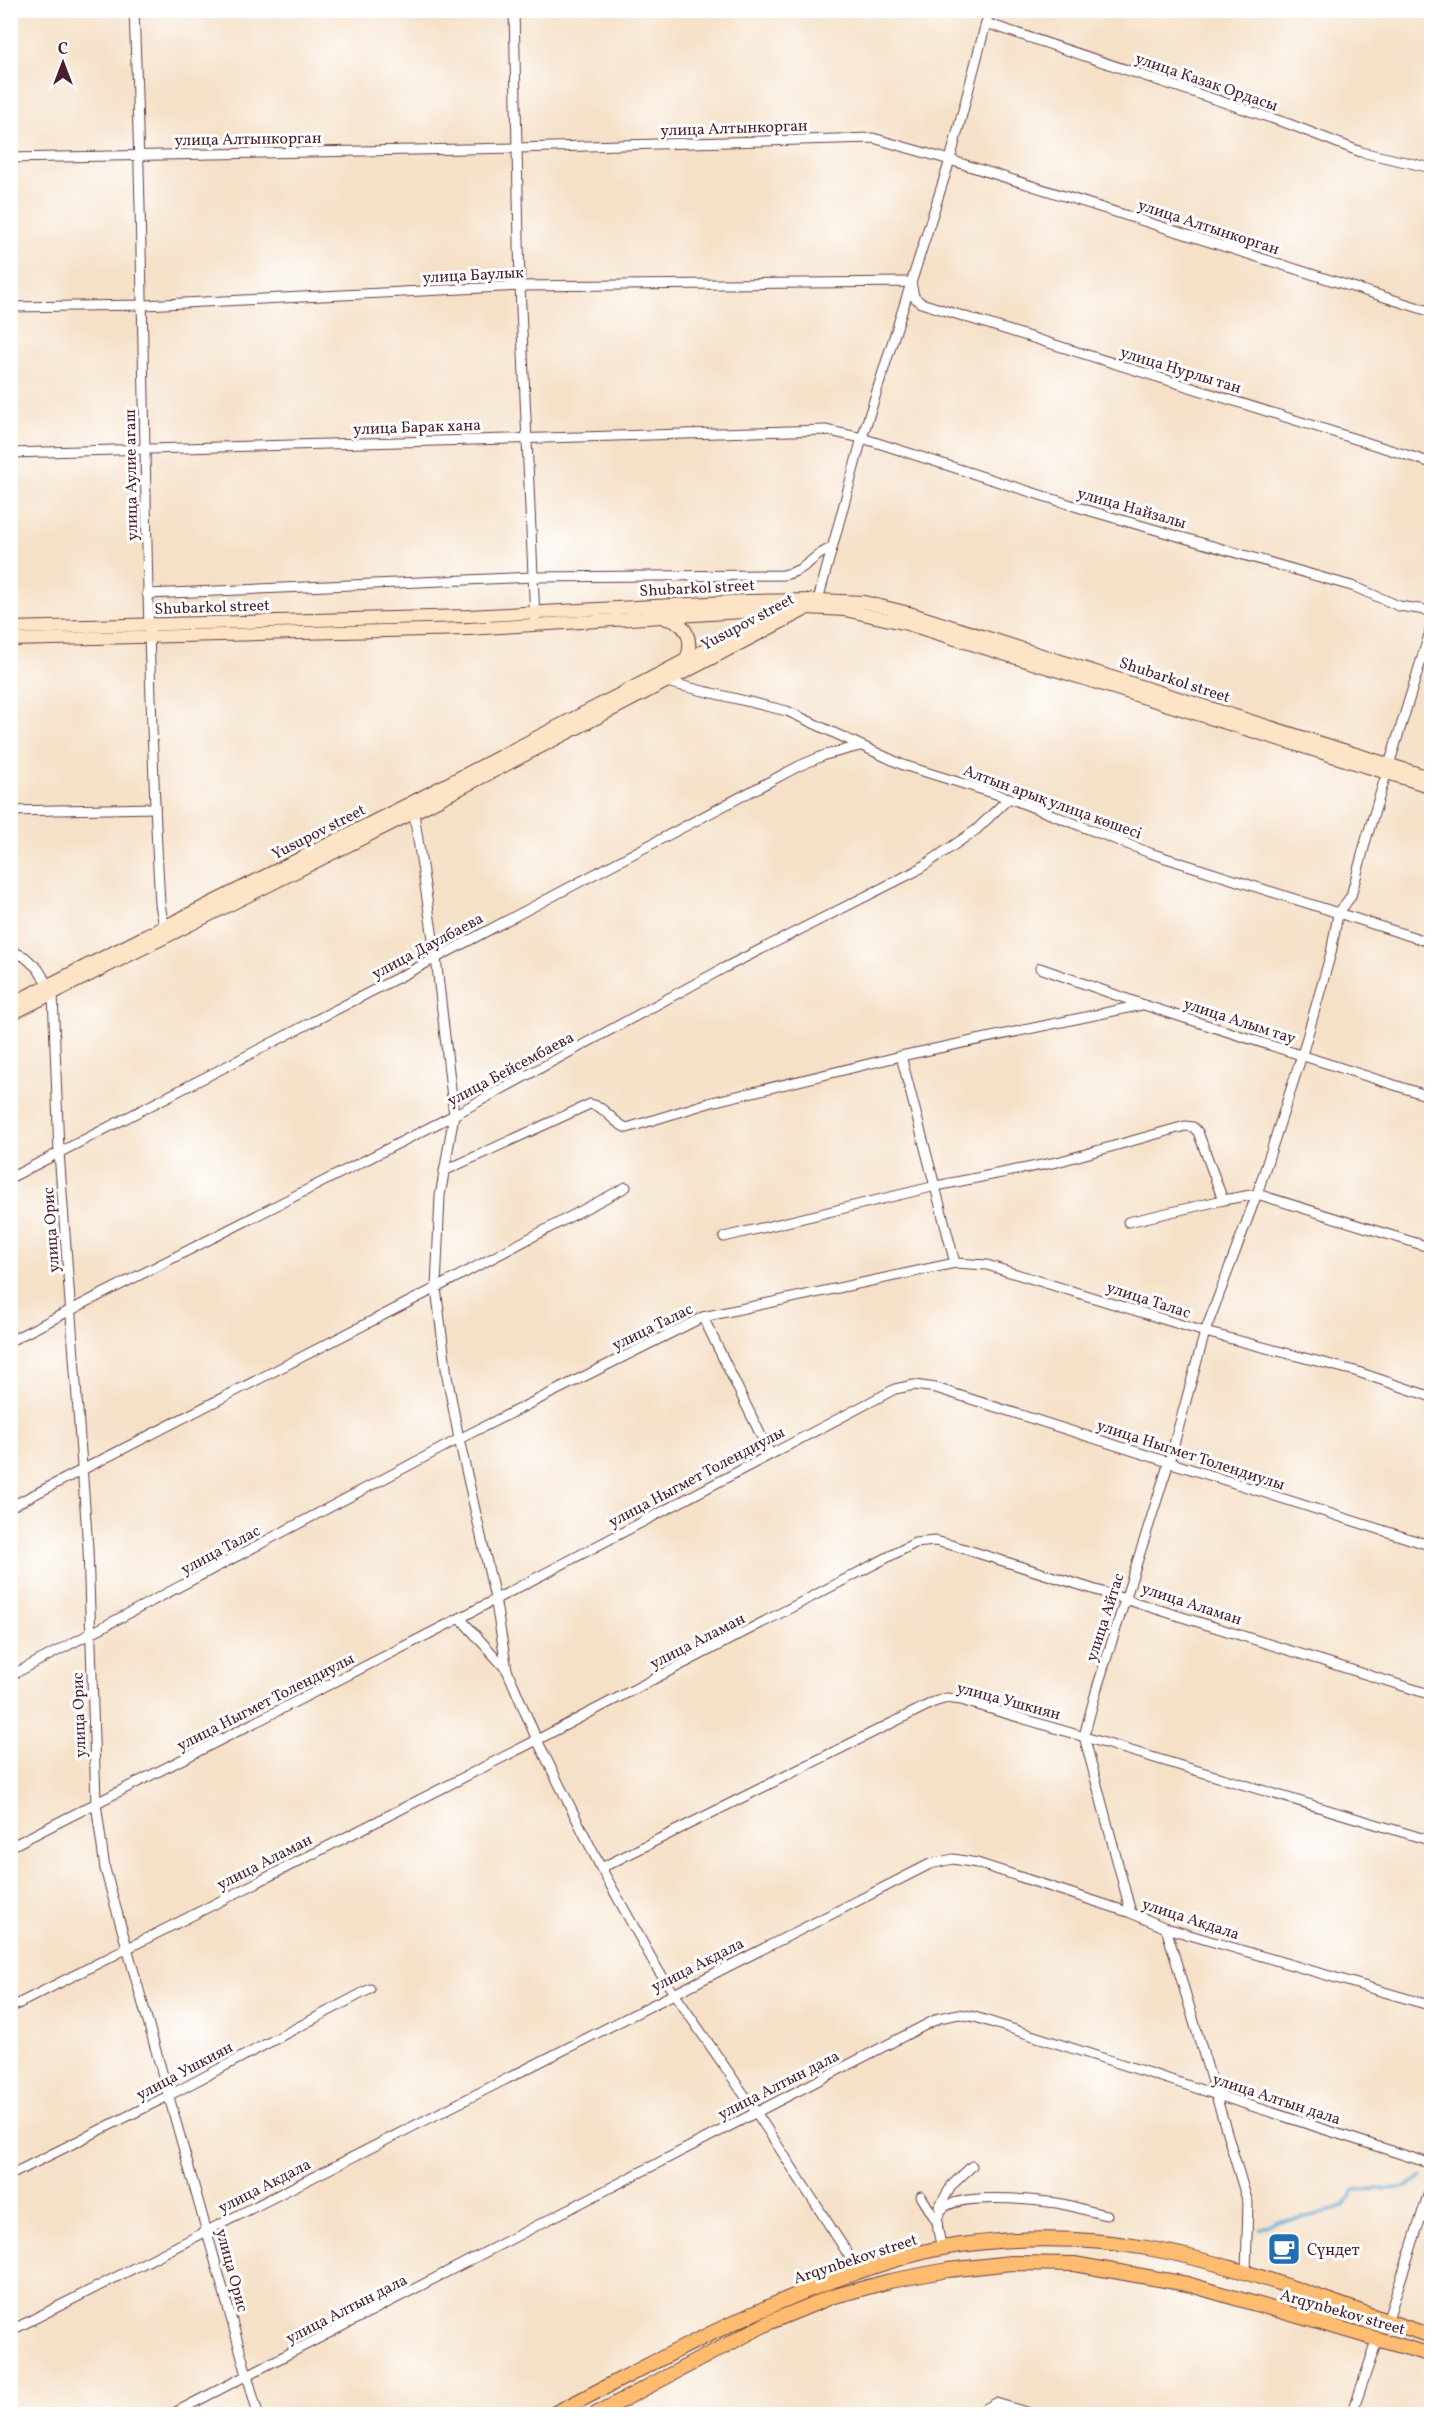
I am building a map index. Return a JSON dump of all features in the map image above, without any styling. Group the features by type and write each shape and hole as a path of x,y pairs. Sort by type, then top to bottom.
{"main road":[{"name":"Arqynbekov street","path":"553,2415 783,2300 859,2271 942,2248 1006,2242 1071,2240 1145,2248 1246,2272 1431,2336"},
{"name":"Arqynbekov street","path":"596,2415 770,2322 831,2297 890,2281 948,2270 1011,2263 1074,2264 1187,2284 1431,2355"},
{"path":"783,2300 790,2314"}],"street":[{"name":"улица Аулие агаш","path":"134,10 144,305 148,630 160,904 167,931"},
{"path":"514,10 520,286 535,618"},
{"path":"807,608 818,600 862,438 950,160 990,10"},
{"name":"улица Казак Ордасы","path":"986,23 1289,124 1361,152 1431,168"},
{"name":"улица Алтынкорган","path":"10,158 873,138 950,160 1431,312"},
{"name":"улица Баулык","path":"10,307 144,305 520,286 911,282"},
{"name":"улица Нурлы тан","path":"911,282 914,297 921,303 1431,463"},
{"name":"улица Найзалы","path":"825,430 862,438 1087,510 1355,587 1399,606 1431,611"},
{"name":"улица Барак хана","path":"10,453 825,430"},
{"path":"147,594 533,577 783,575 796,573 805,568 819,554 832,548"},
{"name":"Shubarkol street","path":"535,618 746,601 864,602 909,613 1387,769 1431,787"},
{"name":"Shubarkol street","path":"10,628 148,630 469,616 653,617 807,608 845,610 907,624 1387,769 1431,778"},
{"name":"Yusupov street","path":"413,807 753,625 807,608"},
{"name":"Yusupov street","path":"10,1015 51,989 666,682 807,608"},
{"path":"653,617 672,620 681,624 686,630 690,646 686,659"},
{"path":"1338,914 1351,896 1431,625"},
{"path":"10,640 148,630"},
{"name":"Алтын арық улица көшесі","path":"666,682 787,711 903,765 1009,798 1150,853 1431,943"},
{"name":"улица Даулбаева","path":"10,1178 436,958 800,766 825,755 860,746"},
{"name":"улица Бейсембаева","path":"10,1341 454,1115 724,968 916,871 976,830 1009,798"},
{"path":"413,807 436,958 454,1115 440,1196 436,1288 447,1376 495,1598 507,1670 537,1740 602,1868 673,1993 756,2112 859,2271"},
{"path":"10,811 155,808"},
{"name":"улица Айтас","path":"1084,1736 1097,1688 1169,1462 1205,1332 1257,1194 1302,1055 1331,953 1338,914"},
{"path":"10,950 25,957 51,989"},
{"name":"улица Алым тау","path":"1040,968 1144,1005 1431,1097"},
{"name":"Yusupov street","path":"10,1004 51,989"},
{"name":"улица Орис","path":"51,989 59,1152 82,1470 91,1635 96,1803 105,1869 258,2415"},
{"path":"444,1171 590,1104 600,1106 620,1125 627,1128 712,1102 900,1056 1144,1005"},
{"path":"900,1056 955,1263"},
{"path":"724,1237 936,1186 1057,1162 1185,1126 1193,1127 1198,1132 1223,1200"},
{"path":"10,1507 436,1288 626,1187"},
{"path":"1128,1222 1257,1194 1431,1248"},
{"name":"улица Талас","path":"10,1676 459,1440 703,1317 955,1263 987,1265 1205,1332 1355,1371 1431,1397"},
{"path":"703,1317 770,1454"},
{"name":"улица Ныгмет Толендиулы","path":"10,1847 460,1618 895,1389 914,1385 936,1388 1431,1546"},
{"name":"улица Аламан","path":"10,2008 537,1740 915,1543 935,1541 955,1546 1431,1695"},
{"path":"460,1618 507,1670"},
{"name":"улица Ушкиян","path":"602,1868 934,1702 947,1698 961,1700 1084,1736 1431,1841"},
{"path":"1084,1736 1131,1913"},
{"name":"улица Акдала","path":"10,2331 930,1864 953,1859 977,1863 1131,1913 1166,1928 1431,2006"},
{"path":"1166,1928 1248,2203 1246,2272"},
{"name":"улица Ушкиян","path":"10,2175 168,2097 370,1989"},
{"name":"улица Алтын дала","path":"172,2415 939,2018 959,2014 1216,2093 1431,2164"},
{"path":"937,2222 938,2209 952,2185 972,2166"},
{"path":"1388,2322 1431,2182"},
{"path":"921,2196 937,2222 942,2248"},
{"path":"939,2212 946,2205 961,2201 1008,2199 1056,2203 1107,2215"},
{"path":"1352,2415 1378,2338"},
{"path":"976,2415 996,2403 1033,2415"}],"waterway":[{"path":"1260,2229 1275,2222 1311,2216 1344,2206 1354,2190 1404,2188 1422,2177"}],"place":[{"name":"Сүндет","path":"1284,2249"}]}
